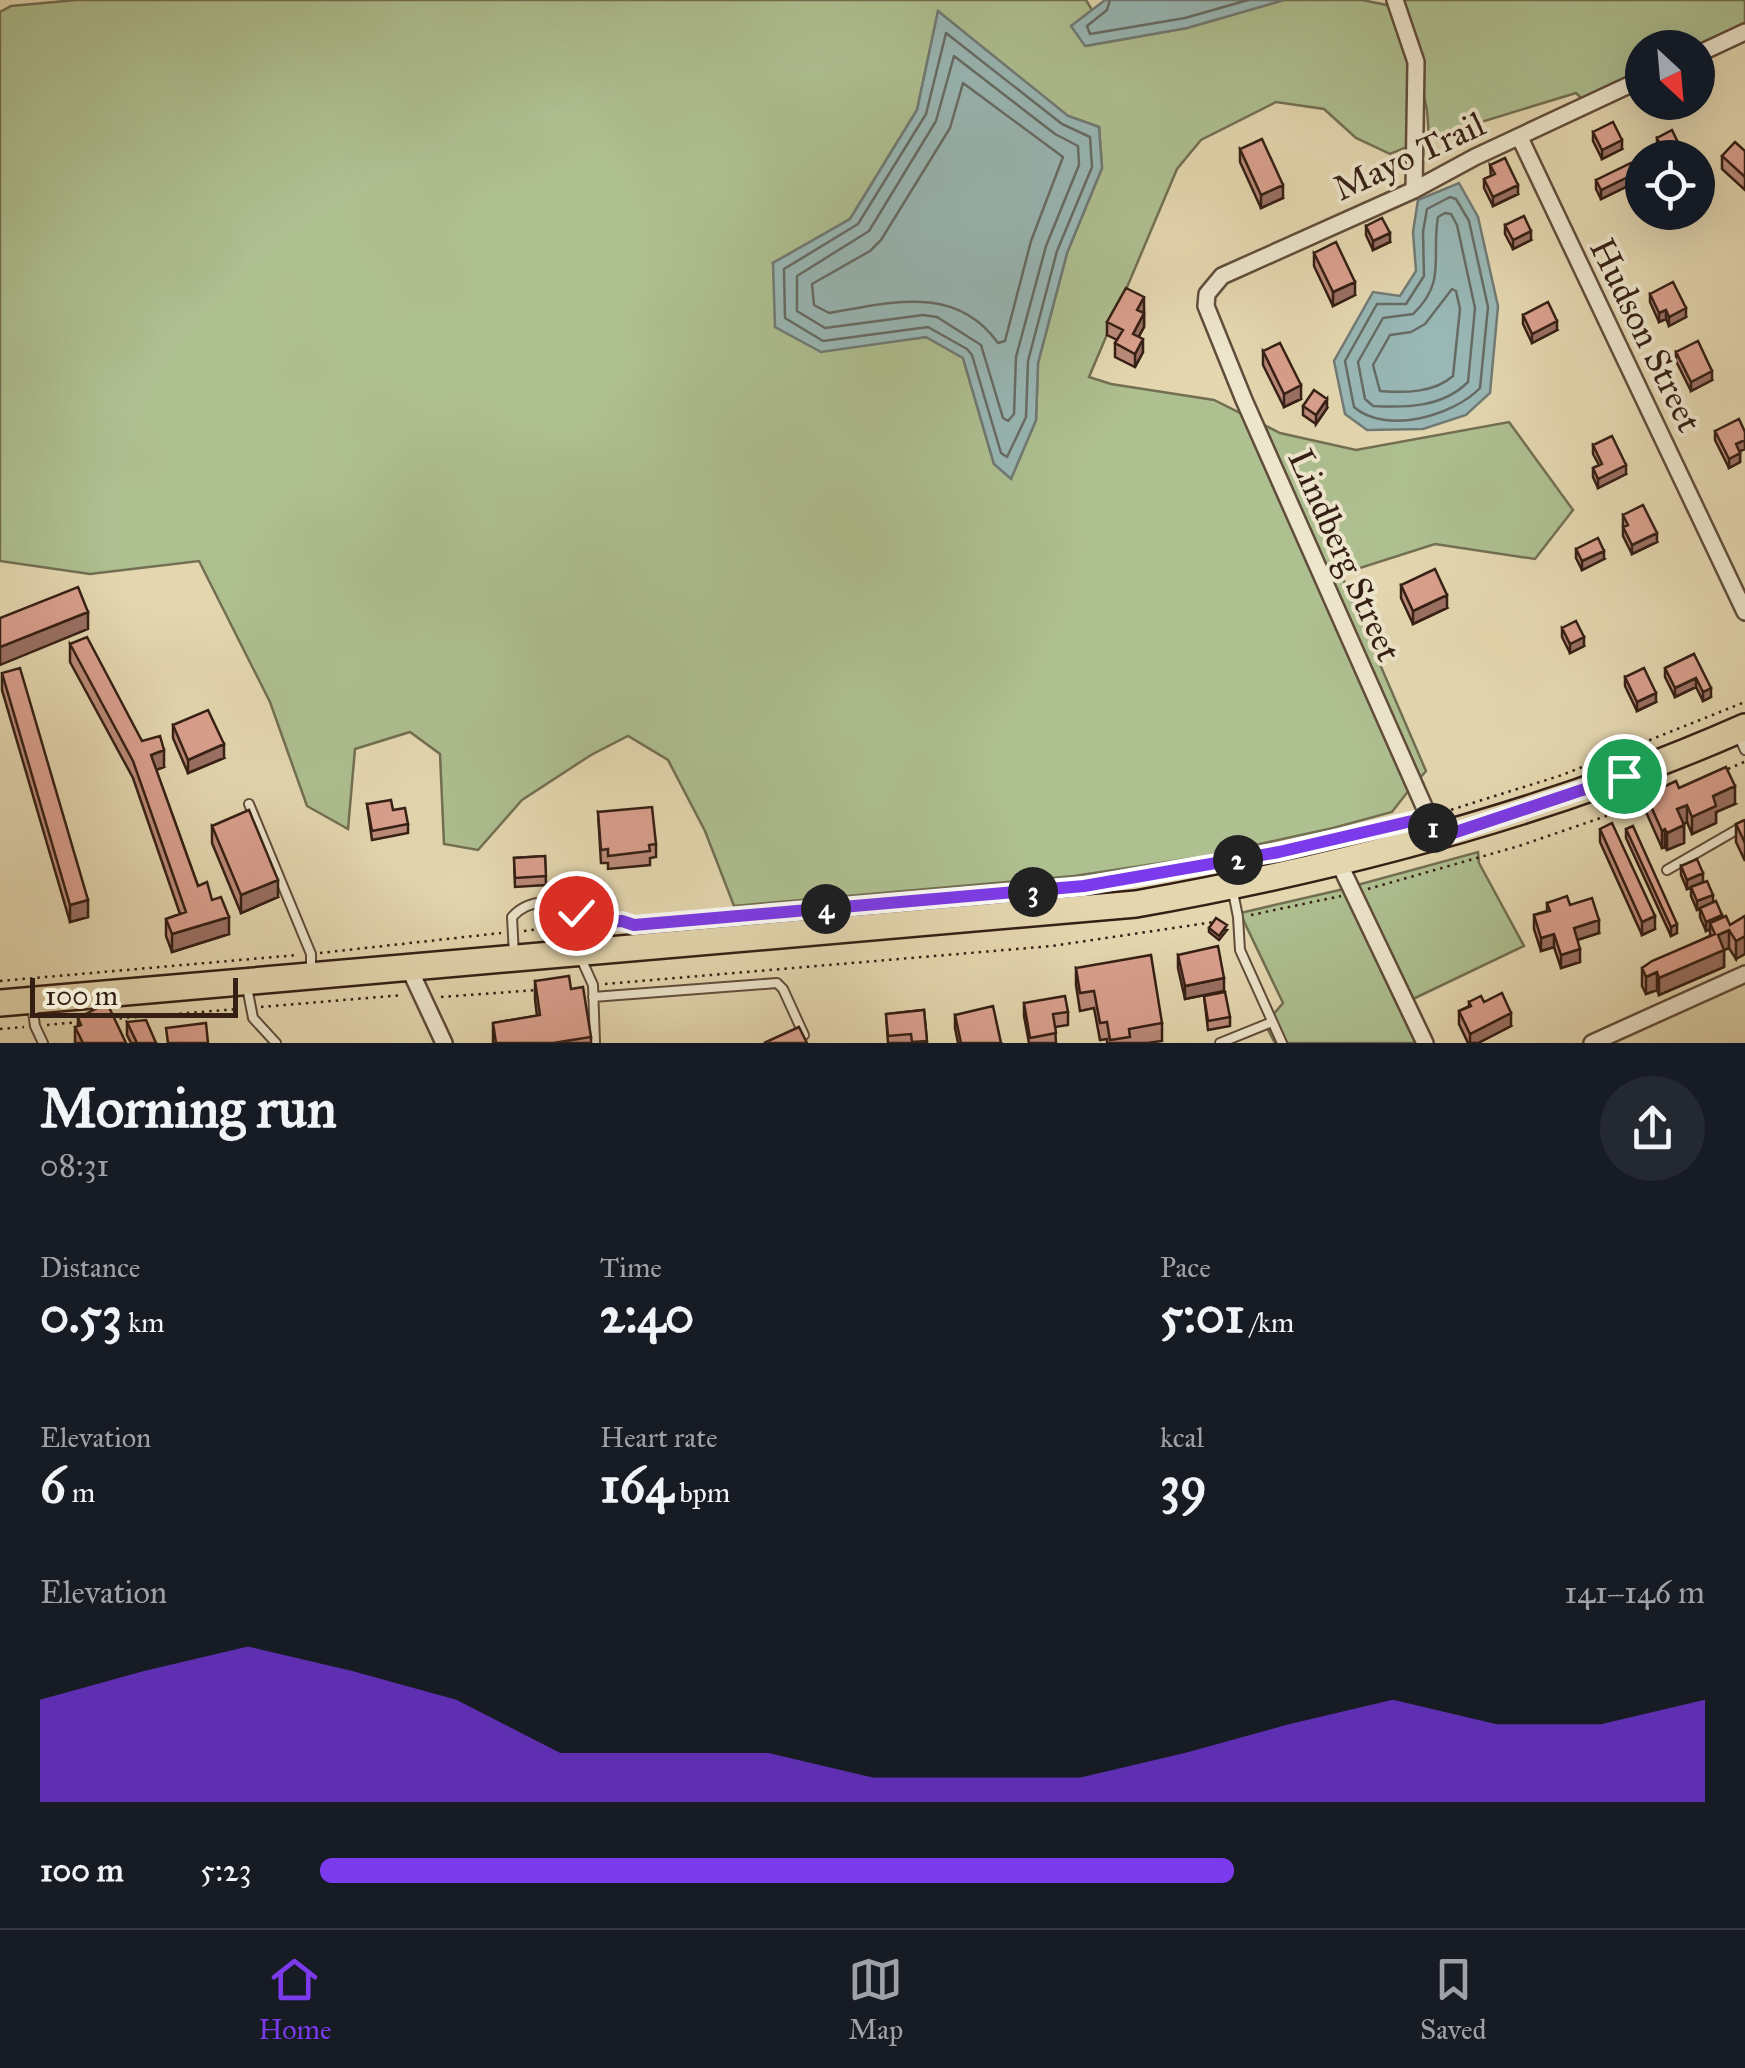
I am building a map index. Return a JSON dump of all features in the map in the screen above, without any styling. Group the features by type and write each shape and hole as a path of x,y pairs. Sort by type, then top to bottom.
{"main road":[{"path":"0,1004 33,1013 248,995 311,965 409,968 1097,908 1232,887 1339,863 1433,827 1624,776 1742,736"}],"street":[{"path":"1396,0 1416,62 1414,190"},
{"path":"1715,46 1745,32"},
{"name":"Mayo Trail","path":"1208,294 1222,276 1252,260 1414,190 1625,87"},
{"name":"Hudson Street","path":"1520,138 1745,612"},
{"name":"Lindberg Street","path":"1208,294 1206,306 1221,346 1433,827"},
{"path":"1339,863 1426,1043"},
{"path":"409,968 444,1043"},
{"path":"1592,1043 1745,974"}],"lane":[{"path":"249,804 311,965"},
{"path":"1667,870 1745,825"},
{"path":"1232,887 1240,950 1282,1043"},
{"path":"514,959 512,917 520,907 536,903 567,905 576,913 580,954 592,985 595,1043"},
{"path":"593,997 778,983 802,1039"},
{"path":"248,995 253,1018 276,1043"},
{"path":"33,1013 43,1043"},
{"path":"1220,1043 1272,1022"}],"path":[{"path":"1009,894 1172,873 1347,838 1433,827 1745,702"},
{"path":"1729,768 1745,761"},
{"path":"592,985 1052,946 1238,917 1354,893 1519,846 1648,802"},
{"path":"0,980 311,965 578,924 622,921 634,925 933,901"},
{"path":"114,1019 248,995 440,997 546,989"},
{"path":"0,1029 33,1013 94,1021"}],"green space":[{"path":"76,0 1086,0 1092,10 1072,26 1086,46 1187,28 1284,0 1362,0 1387,5 1388,0 1408,62 1407,147 1390,154 1356,138 1324,109 1276,102 1201,140 1177,169 1089,377 1214,400 1242,414 1409,790 1392,812 1201,857 1074,876 734,906 705,831 668,760 628,736 522,800 478,850 444,844 440,754 410,732 355,749 348,829 307,806 270,702 199,561 90,574 0,561 0,12 11,6","holes":["938,12 1068,116 1099,127 1102,168 1067,253 1038,363 1036,420 1011,478 994,464 963,358 927,337 874,343 773,263 850,219 917,110"]},
{"path":"1403,0 1745,0 1745,23 1715,37 1715,30 1625,30 1625,78 1582,99 1576,93 1429,138 1427,110"},
{"path":"1509,422 1573,510 1535,559 1435,544 1341,574 1426,771 1419,779 1262,424 1280,433 1356,450"},
{"path":"1478,852 1479,863 1524,946 1413,999 1357,885"},
{"path":"1344,889 1418,1043 1275,1043 1265,1024 1283,1003 1240,913"}],"water":[{"path":"1105,0 1284,0 1187,28 1085,46 1071,26"},
{"path":"938,11 1068,116 1099,127 1102,168 1067,253 1038,363 1036,420 1011,479 994,464 963,358 926,337 821,352 775,327 773,263 850,219 917,110"},
{"path":"1459,183 1478,217 1498,306 1490,393 1466,415 1423,429 1367,430 1345,414 1334,361 1373,292 1400,296 1416,271 1413,232 1418,200"}],"building":[{"path":"1613,122 1622,140 1602,150 1593,132"},
{"path":"1672,130 1677,140 1658,140"},
{"path":"1262,139 1283,185 1261,195 1240,149"},
{"path":"1735,142 1745,151 1745,177 1722,156"},
{"path":"1505,158 1518,185 1493,197 1484,179 1495,174 1490,165"},
{"path":"1625,166 1625,178 1601,190 1596,180"},
{"path":"1524,216 1531,231 1513,240 1505,225"},
{"path":"1382,218 1390,233 1373,241 1366,226"},
{"path":"1336,242 1355,282 1333,292 1314,253"},
{"path":"1673,282 1686,308 1669,317 1666,310 1659,313 1650,294"},
{"path":"1126,288 1144,297 1137,310 1144,313 1133,334 1143,339 1135,354 1115,343 1123,330 1107,322"},
{"path":"1548,302 1557,321 1532,334 1523,315"},
{"path":"1698,341 1712,371 1691,382 1676,352"},
{"path":"1280,343 1301,385 1284,394 1263,351"},
{"path":"1314,390 1327,399 1316,415 1303,406"},
{"path":"1739,419 1745,440 1736,444 1740,453 1729,459 1715,431"},
{"path":"1612,436 1626,465 1598,479 1593,468 1602,464 1593,445"},
{"path":"1643,505 1657,533 1632,545 1623,527 1628,525 1623,515"},
{"path":"1598,538 1604,551 1582,561 1576,549"},
{"path":"1435,569 1447,595 1413,611 1401,585"},
{"path":"78,587 88,612 0,647 0,618"},
{"path":"1576,621 1584,637 1570,644 1562,628"},
{"path":"87,637 142,741 160,736 164,750 151,755 198,886 207,882 212,900 221,897 229,917 172,934 166,919 186,912 133,761 70,644"},
{"path":"1694,654 1711,688 1703,692 1696,678 1675,688 1665,668"},
{"path":"20,668 88,900 70,905 2,673"},
{"path":"1644,668 1656,693 1637,702 1625,677"},
{"path":"208,710 224,744 188,760 173,725"},
{"path":"1726,767 1735,786 1713,796 1716,806 1692,817 1687,805 1677,809 1684,825 1667,833 1662,831 1646,795 1676,781 1679,788"},
{"path":"391,800 393,810 405,808 408,824 372,831 367,804"},
{"path":"652,807 656,844 649,845 650,851 608,856 608,849 601,850 598,812"},
{"path":"249,810 278,880 241,895 212,826"},
{"path":"1745,820 1745,843 1736,824"},
{"path":"1612,823 1655,916 1642,922 1600,829"},
{"path":"1633,826 1677,924 1671,927 1626,829"},
{"path":"545,856 546,876 515,878 514,858"},
{"path":"1697,859 1703,873 1687,880 1681,866"},
{"path":"1707,881 1713,895 1697,901 1691,887"},
{"path":"1567,896 1570,905 1592,898 1599,920 1574,928 1580,949 1561,955 1554,934 1541,938 1534,915 1550,911 1547,903"},
{"path":"1716,901 1722,915 1706,922 1700,908"},
{"path":"1726,916 1730,925 1745,916 1745,936 1736,941 1729,930 1718,935 1724,950 1659,978 1657,972 1646,977 1642,968 1715,934 1710,923"},
{"path":"1216,918 1227,925 1219,936 1209,928"},
{"path":"1218,946 1224,978 1185,986 1178,955"},
{"path":"1151,955 1162,1023 1129,1029 1130,1037 1110,1040 1107,1022 1100,1023 1094,991 1080,993 1076,968"},
{"path":"569,976 571,989 583,987 591,1037 553,1043 496,1043 493,1023 540,1015 535,981"},
{"path":"1225,992 1230,1017 1208,1021 1204,996"},
{"path":"1502,993 1511,1013 1470,1034 1459,1011 1481,996 1484,1002"},
{"path":"1065,996 1068,1012 1053,1014 1056,1033 1030,1038 1024,1003"},
{"path":"107,1003 126,1043 83,1043 75,1027 81,1025 78,1018"},
{"path":"993,1006 1001,1043 961,1043 955,1015"},
{"path":"924,1010 927,1041 912,1042 911,1034 888,1036 886,1014"},
{"path":"146,1020 156,1043 137,1043 127,1022"},
{"path":"206,1023 208,1043 168,1043 166,1028"},
{"path":"799,1027 807,1043 764,1043"}],"route":[{"path":"576,913 578,924 622,921 634,925 1084,886 1279,852 1429,817 1438,838 1624,776"}]}
